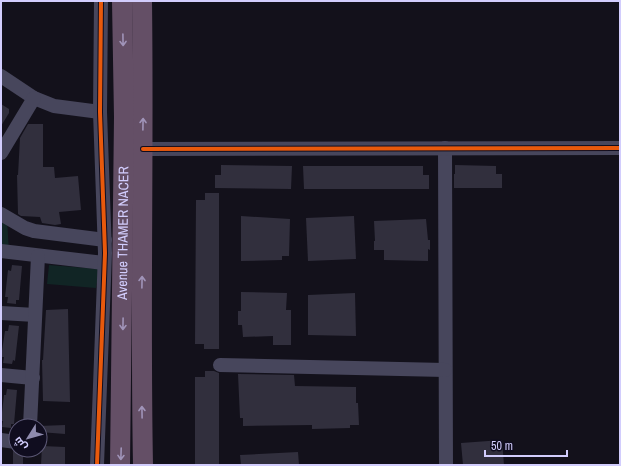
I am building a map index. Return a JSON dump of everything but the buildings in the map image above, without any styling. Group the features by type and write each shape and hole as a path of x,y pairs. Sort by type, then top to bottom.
{"highway":[{"name":"Avenue THAMER NACER","path":"120,465 124,117 122,1"},
{"name":"Avenue THAMER NACER","path":"142,1 143,149 141,335 143,465"}],"street":[{"path":"97,465 105,240 100,112 101,1"},
{"path":"1,76 34,98 54,106 100,112"},
{"path":"1,153 34,98"},
{"path":"445,148 446,465"},
{"path":"143,149 620,148"},
{"path":"1,214 34,231 105,240"},
{"path":"1,252 104,263"},
{"path":"30,418 38,256"},
{"path":"1,312 35,315"},
{"path":"220,365 446,370"},
{"path":"1,375 33,378"}],"green space":[{"path":"1,216 7,219 9,252 1,251"},
{"path":"49,265 99,269 96,288 47,284"}],"cycle path":[{"path":"97,465 105,253 100,112 101,1"},
{"path":"143,149 620,148"}]}
